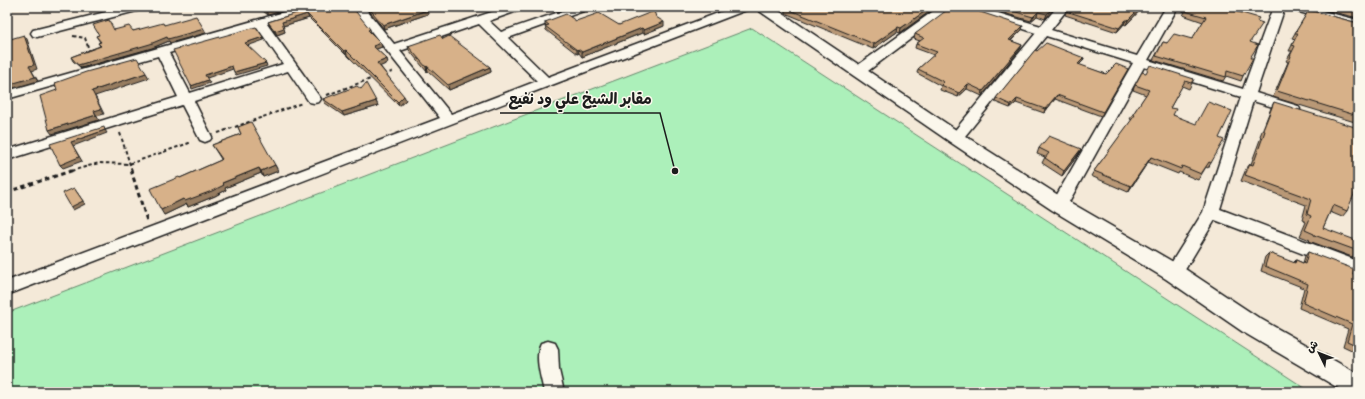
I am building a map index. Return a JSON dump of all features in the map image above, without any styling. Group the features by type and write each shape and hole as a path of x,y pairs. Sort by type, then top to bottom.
{"street":[{"path":"37,34 140,7"},
{"path":"7,95 315,7"},
{"path":"358,7 449,120"},
{"path":"392,49 519,7"},
{"path":"500,37 584,7"},
{"path":"7,288 745,7"},
{"path":"763,7 956,138 1059,205 1174,273 1251,325 1358,387"},
{"path":"859,71 948,7"},
{"path":"966,7 1307,114"},
{"path":"956,138 1063,7"},
{"path":"1059,205 1172,7"},
{"path":"1174,273 1210,212 1248,95 1279,7"},
{"path":"1294,7 1358,24"},
{"path":"481,20 547,83"},
{"path":"260,23 314,99"},
{"path":"162,51 205,137"},
{"path":"7,155 291,66"},
{"path":"1210,212 1358,268"},
{"path":"548,348 549,370 554,392"}],"path":[{"path":"70,36 84,38 96,70"},
{"path":"7,192 99,163 129,164 406,67"},
{"path":"116,121 151,233"}],"green space":[{"path":"752,28 1311,392 7,392 7,313"}],"building":[{"path":"261,7 280,7 266,11"},
{"path":"316,7 352,7 370,29 368,30 381,43 373,46 387,59 377,63 404,96 398,102 346,50 344,51 307,14 282,22 284,28 275,31 268,22"},
{"path":"368,7 424,7 427,10 383,25"},
{"path":"931,7 901,28 898,27 874,44 785,8"},
{"path":"951,7 959,10 965,7 1023,26 1009,40 1022,45 983,91 968,84 959,93 941,85 944,82 918,69 937,52 916,44 924,38 915,34"},
{"path":"999,7 1053,7 1047,14 1038,12 1033,17"},
{"path":"1069,7 1141,7 1119,28 1066,11"},
{"path":"1185,7 1229,7 1228,9 1259,18 1257,21 1263,23 1250,42 1258,45 1250,58 1253,58 1243,76 1227,71 1226,77 1156,56 1163,42 1167,43 1174,34 1192,39 1206,17 1185,11 1187,8"},
{"path":"1337,7 1358,7 1358,12"},
{"path":"1309,10 1358,23 1358,116 1277,91 1295,46 1292,45 1298,33 1295,33"},
{"path":"654,11 656,17 664,22 644,30 642,28 582,52 578,49 577,50 545,26 549,25 545,22 566,14 576,21 599,13 619,25"},
{"path":"196,16 204,29 168,39 167,37 150,44 78,65 71,57 101,46 98,43 101,42 96,36 99,35 93,25 109,20 114,30 129,26 133,31 163,23 164,25"},
{"path":"256,27 263,37 245,43 266,63 234,72 232,66 205,75 208,80 191,86 173,50"},
{"path":"24,35 34,65 29,66 35,77 7,85 7,40"},
{"path":"440,35 443,39 449,36 490,67 448,85 427,66 426,67 408,46"},
{"path":"1046,43 1084,58 1078,64 1106,74 1116,64 1128,69 1103,112 1057,95 1045,109 1017,99 1011,105 996,98 1035,50 1037,51"},
{"path":"137,58 146,73 92,91 101,109 94,111 96,115 49,130 40,96 57,90 55,83 86,72"},
{"path":"1150,65 1194,79 1191,83 1185,81 1170,108 1176,109 1173,115 1196,124 1208,102 1232,111 1219,138 1224,140 1211,163 1209,162 1201,174 1182,166 1181,169 1151,157 1131,186 1094,171 1135,115 1133,114 1149,90 1135,85 1142,72 1146,73"},
{"path":"366,83 376,101 342,112 323,99 357,86 361,89"},
{"path":"1274,102 1358,128 1358,185 1347,211 1333,205 1323,228 1358,241 1358,251 1314,235 1305,230 1311,216 1307,214 1311,199 1245,175 1250,164 1253,165 1265,131 1263,130"},
{"path":"251,122 275,165 261,171 259,168 222,183 224,185 212,191 185,201 183,199 161,210 150,189 221,160 222,159 212,145 241,134 238,127"},
{"path":"104,127 105,130 71,142 79,157 60,165 50,144"},
{"path":"1049,136 1081,149 1064,171 1045,158 1049,153 1039,148"},
{"path":"74,188 83,201 71,207 63,193"},
{"path":"1308,252 1354,269 1353,274 1358,276 1358,346 1347,341 1352,324 1303,303 1308,284 1265,266 1269,253 1295,263 1296,260 1305,264"}],"place":[{"name":"مقابر الشيخ علي ود نفيع","path":"675,171"}]}
